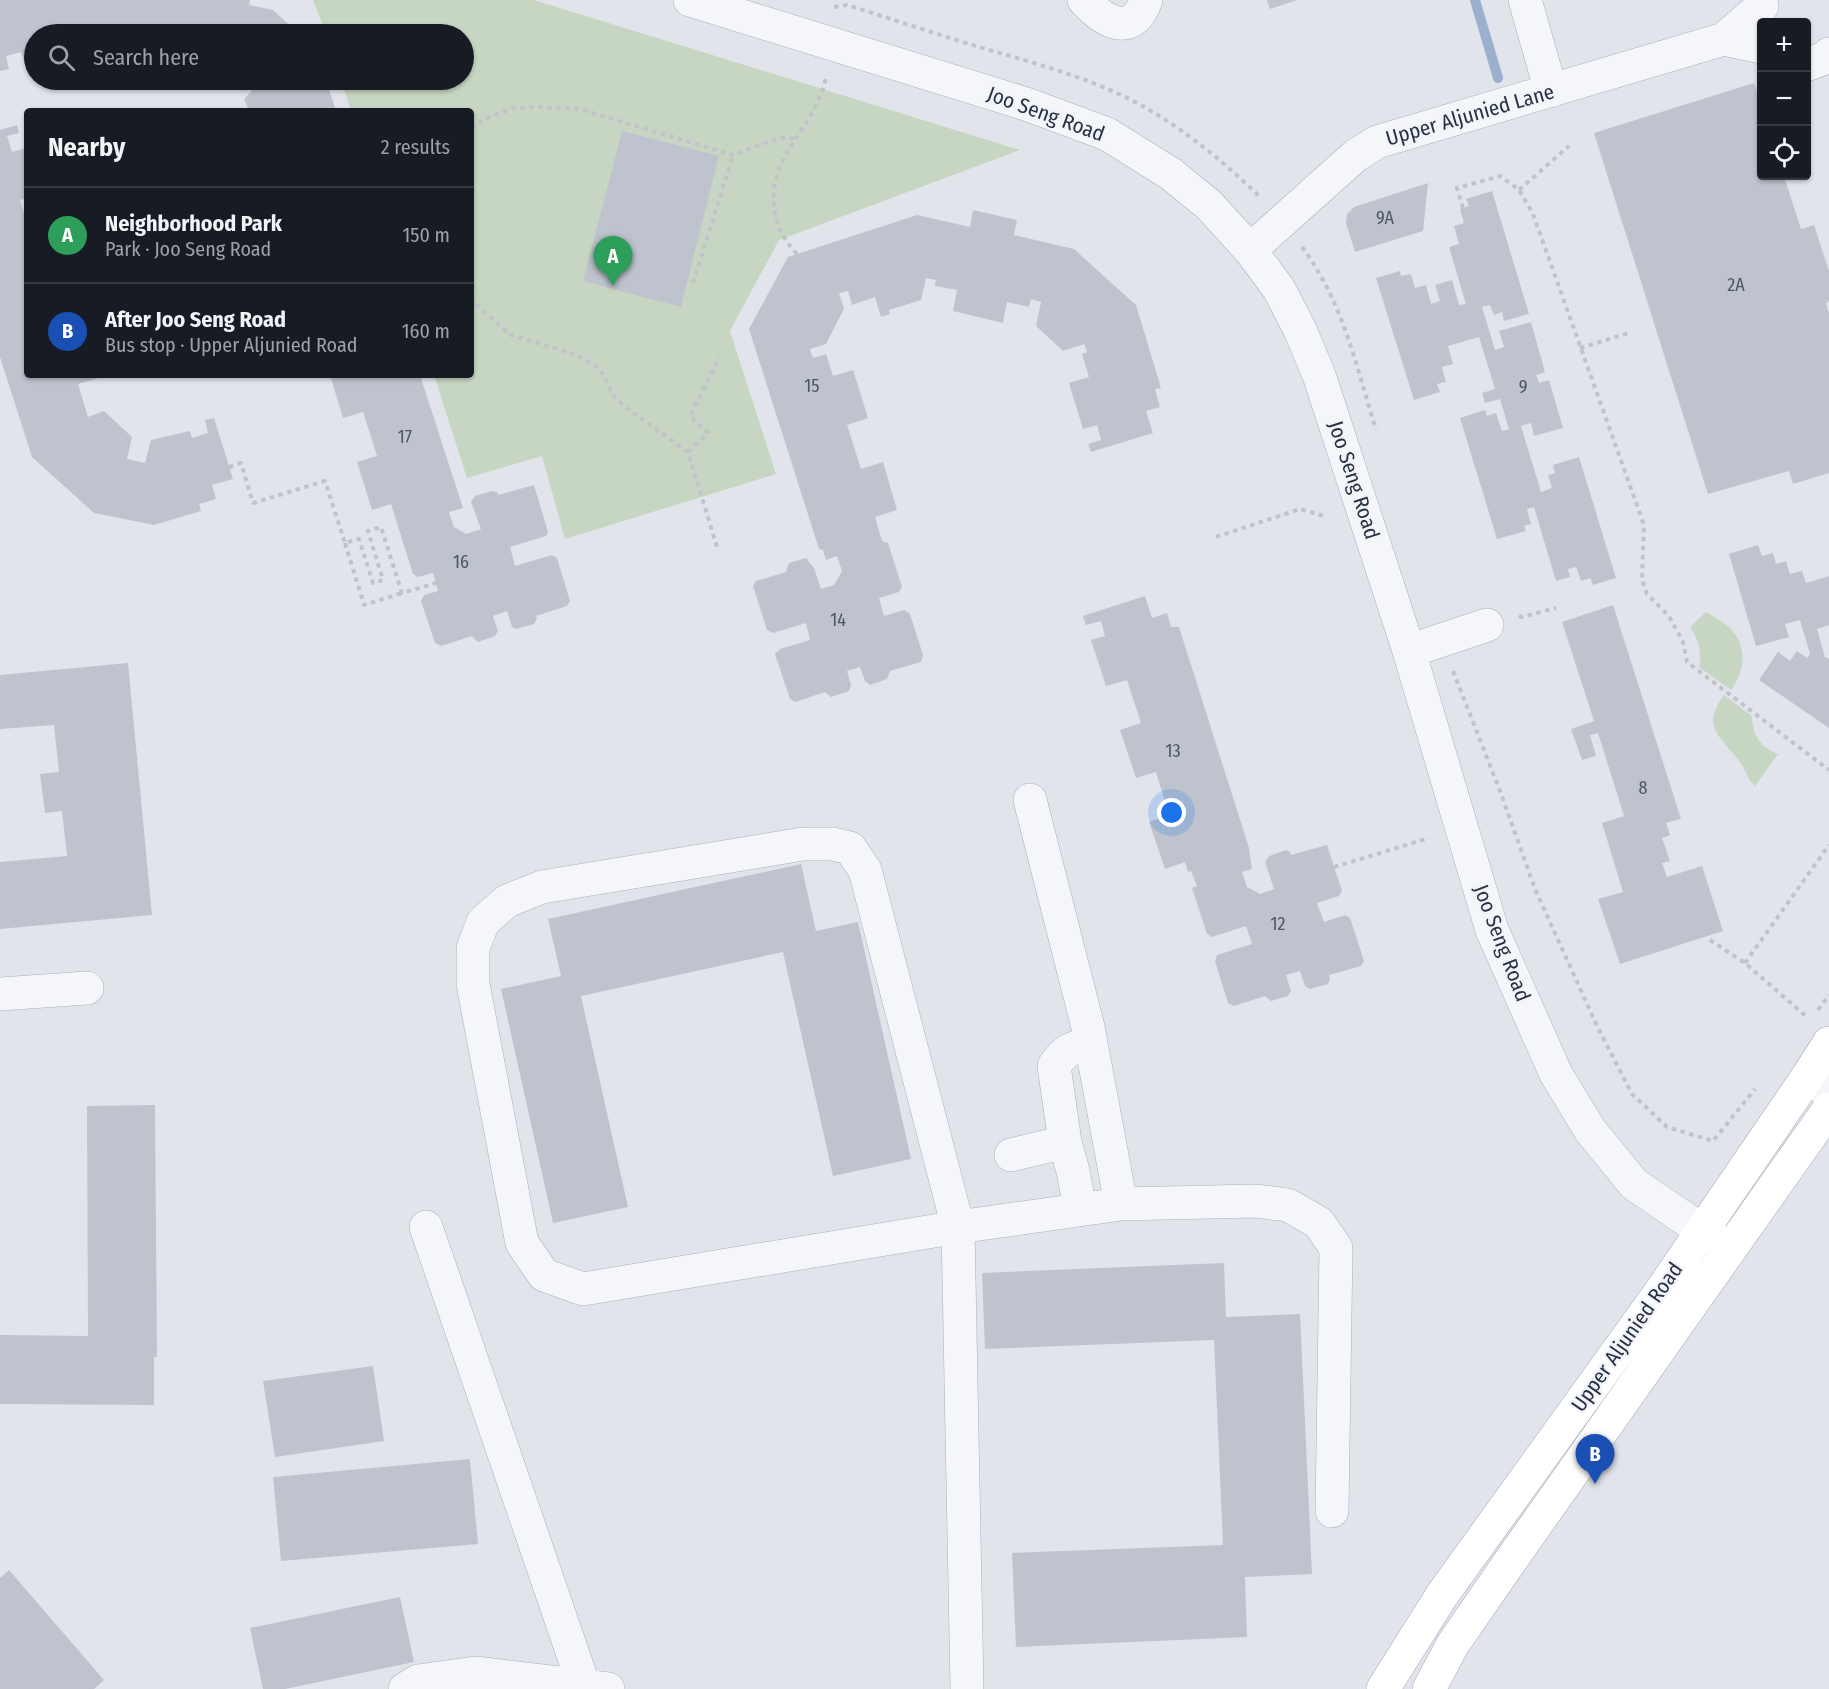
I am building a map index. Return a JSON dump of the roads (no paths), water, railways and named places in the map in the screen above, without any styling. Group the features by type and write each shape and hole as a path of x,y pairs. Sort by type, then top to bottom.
{"main road":[{"name":"Upper Aljunied Road","path":"1383,1689 1442,1595 1659,1294 1701,1230 1819,1084 1820,1032"},
{"name":"Upper Aljunied Road","path":"1429,1689 1460,1635 1829,1109"}],"street":[{"name":"Joo Seng Road","path":"690,0 749,9 1107,134 1171,174 1209,205 1250,250 1278,289 1300,330 1319,375 1409,651 1492,930 1556,1074 1590,1130 1634,1184 1729,1249"},
{"path":"1084,0 1107,20 1119,24 1131,22 1139,16 1146,0"},
{"path":"1525,0 1551,91"},
{"path":"1724,39 1763,15"},
{"path":"1724,39 1757,46"},
{"name":"Upper Aljunied Lane","path":"1250,250 1355,156 1377,142 1724,39"},
{"path":"1811,63 1829,54"},
{"path":"1409,651 1487,625"},
{"path":"1030,800 1088,1028 1121,1204"},
{"path":"967,1689 958,1227 864,870 850,848 834,844 803,844 543,886 507,901 483,922 473,948 473,984 522,1243 544,1275 583,1289 958,1227 1121,1204 1256,1201 1288,1205 1319,1223 1336,1248 1332,1511"},
{"path":"0,994 87,988"},
{"path":"1080,1209 1065,1142 1054,1066 1064,1052 1074,1047 1090,1044"},
{"path":"1011,1155 1065,1142"},
{"path":"405,1689 418,1681 475,1673 593,1688 426,1227"}],"waterway":[{"path":"1475,0 1498,78"}],"place":[{"name":"Neighborhood Park","path":"613,286"},
{"name":"After Joo Seng Road","path":"1595,1484"}]}
